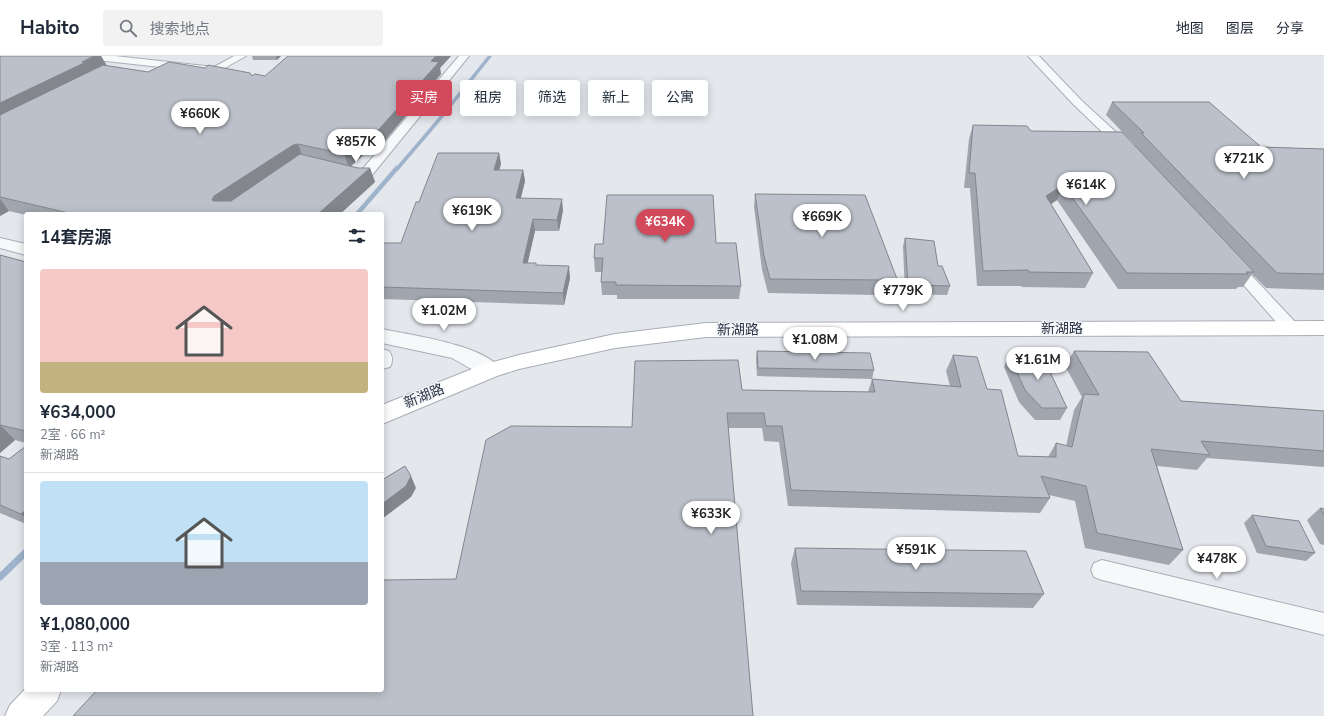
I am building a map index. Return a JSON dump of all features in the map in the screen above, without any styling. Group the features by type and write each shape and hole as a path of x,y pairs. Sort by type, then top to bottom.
{"main road":[{"name":"新湖路","path":"384,414 399,406 490,370 615,341 706,330 1324,328"},
{"path":"21,716 44,692"}],"street":[{"path":"87,56 130,62 216,70 241,56"},
{"path":"341,172 363,177 464,56"},
{"path":"1033,56 1136,160"},
{"path":"116,69 130,62"},
{"path":"0,244 24,250"},
{"path":"1222,252 1291,328"},
{"path":"384,336 458,352 490,370"},
{"path":"1102,570 1324,624"}],"building":[{"path":"0,56 94,56 82,62 86,62 0,103"},
{"path":"288,56 436,56 431,61 439,62 423,80 396,80 396,110 373,136 365,135 344,154 298,144 293,145 214,196 212,200 231,201 300,154 358,168 370,168 320,212 64,212 0,197 0,115 103,65 148,72 169,62 205,68 208,65 250,73 252,76 255,74 265,76"},
{"path":"1112,102 1209,102 1261,147 1324,149 1324,274 1277,273 1141,133 1144,133"},
{"path":"973,125 1027,126 1031,131 1122,132 1254,272 1246,272 1248,274 1127,273 1063,185 1046,196 1093,273 1029,272 1028,270 983,271 975,173 969,173"},
{"path":"438,153 499,153 494,170 523,170 516,198 562,199 557,220 533,219 523,263 569,266 563,293 384,287 384,243 401,243 416,202 419,202"},
{"path":"755,194 865,195 897,279 770,279 764,256"},
{"path":"607,195 713,195 716,243 736,243 741,286 616,285 616,282 601,282 603,258 594,258 595,244 603,244"},
{"path":"905,238 934,241 938,266 942,266 950,286 908,285"},
{"path":"0,255 24,261 24,431 0,425"},
{"path":"757,351 870,353 874,370 758,368"},
{"path":"1074,351 1148,352 1181,401 1324,411 1324,451 1201,441 1210,455 1151,449 1183,550 1097,533 1086,486 1041,476 1050,498 791,490 782,426 766,426 764,413 727,413 753,716 73,716 95,692 384,692 384,580 456,579 486,440 511,426 632,427 635,361 738,360 742,390 875,392 872,379 961,387 953,355 977,357 987,389 1001,390 1018,456 1056,457 1056,443 1072,447 1084,394 1099,395"},
{"path":"1009,355 1043,357 1067,408 1042,408 1025,390"},
{"path":"24,448 24,512 21,514 0,505 0,456 9,459"},
{"path":"405,466 411,476 406,486 384,502 384,479"},
{"path":"1320,508 1324,509 1324,515"},
{"path":"1252,515 1299,521 1315,553 1266,546"},
{"path":"795,548 1026,551 1044,594 801,591"}],"waterway":[{"path":"397,169 490,56"},
{"path":"359,212 397,168"},
{"path":"0,577 24,554"}]}
